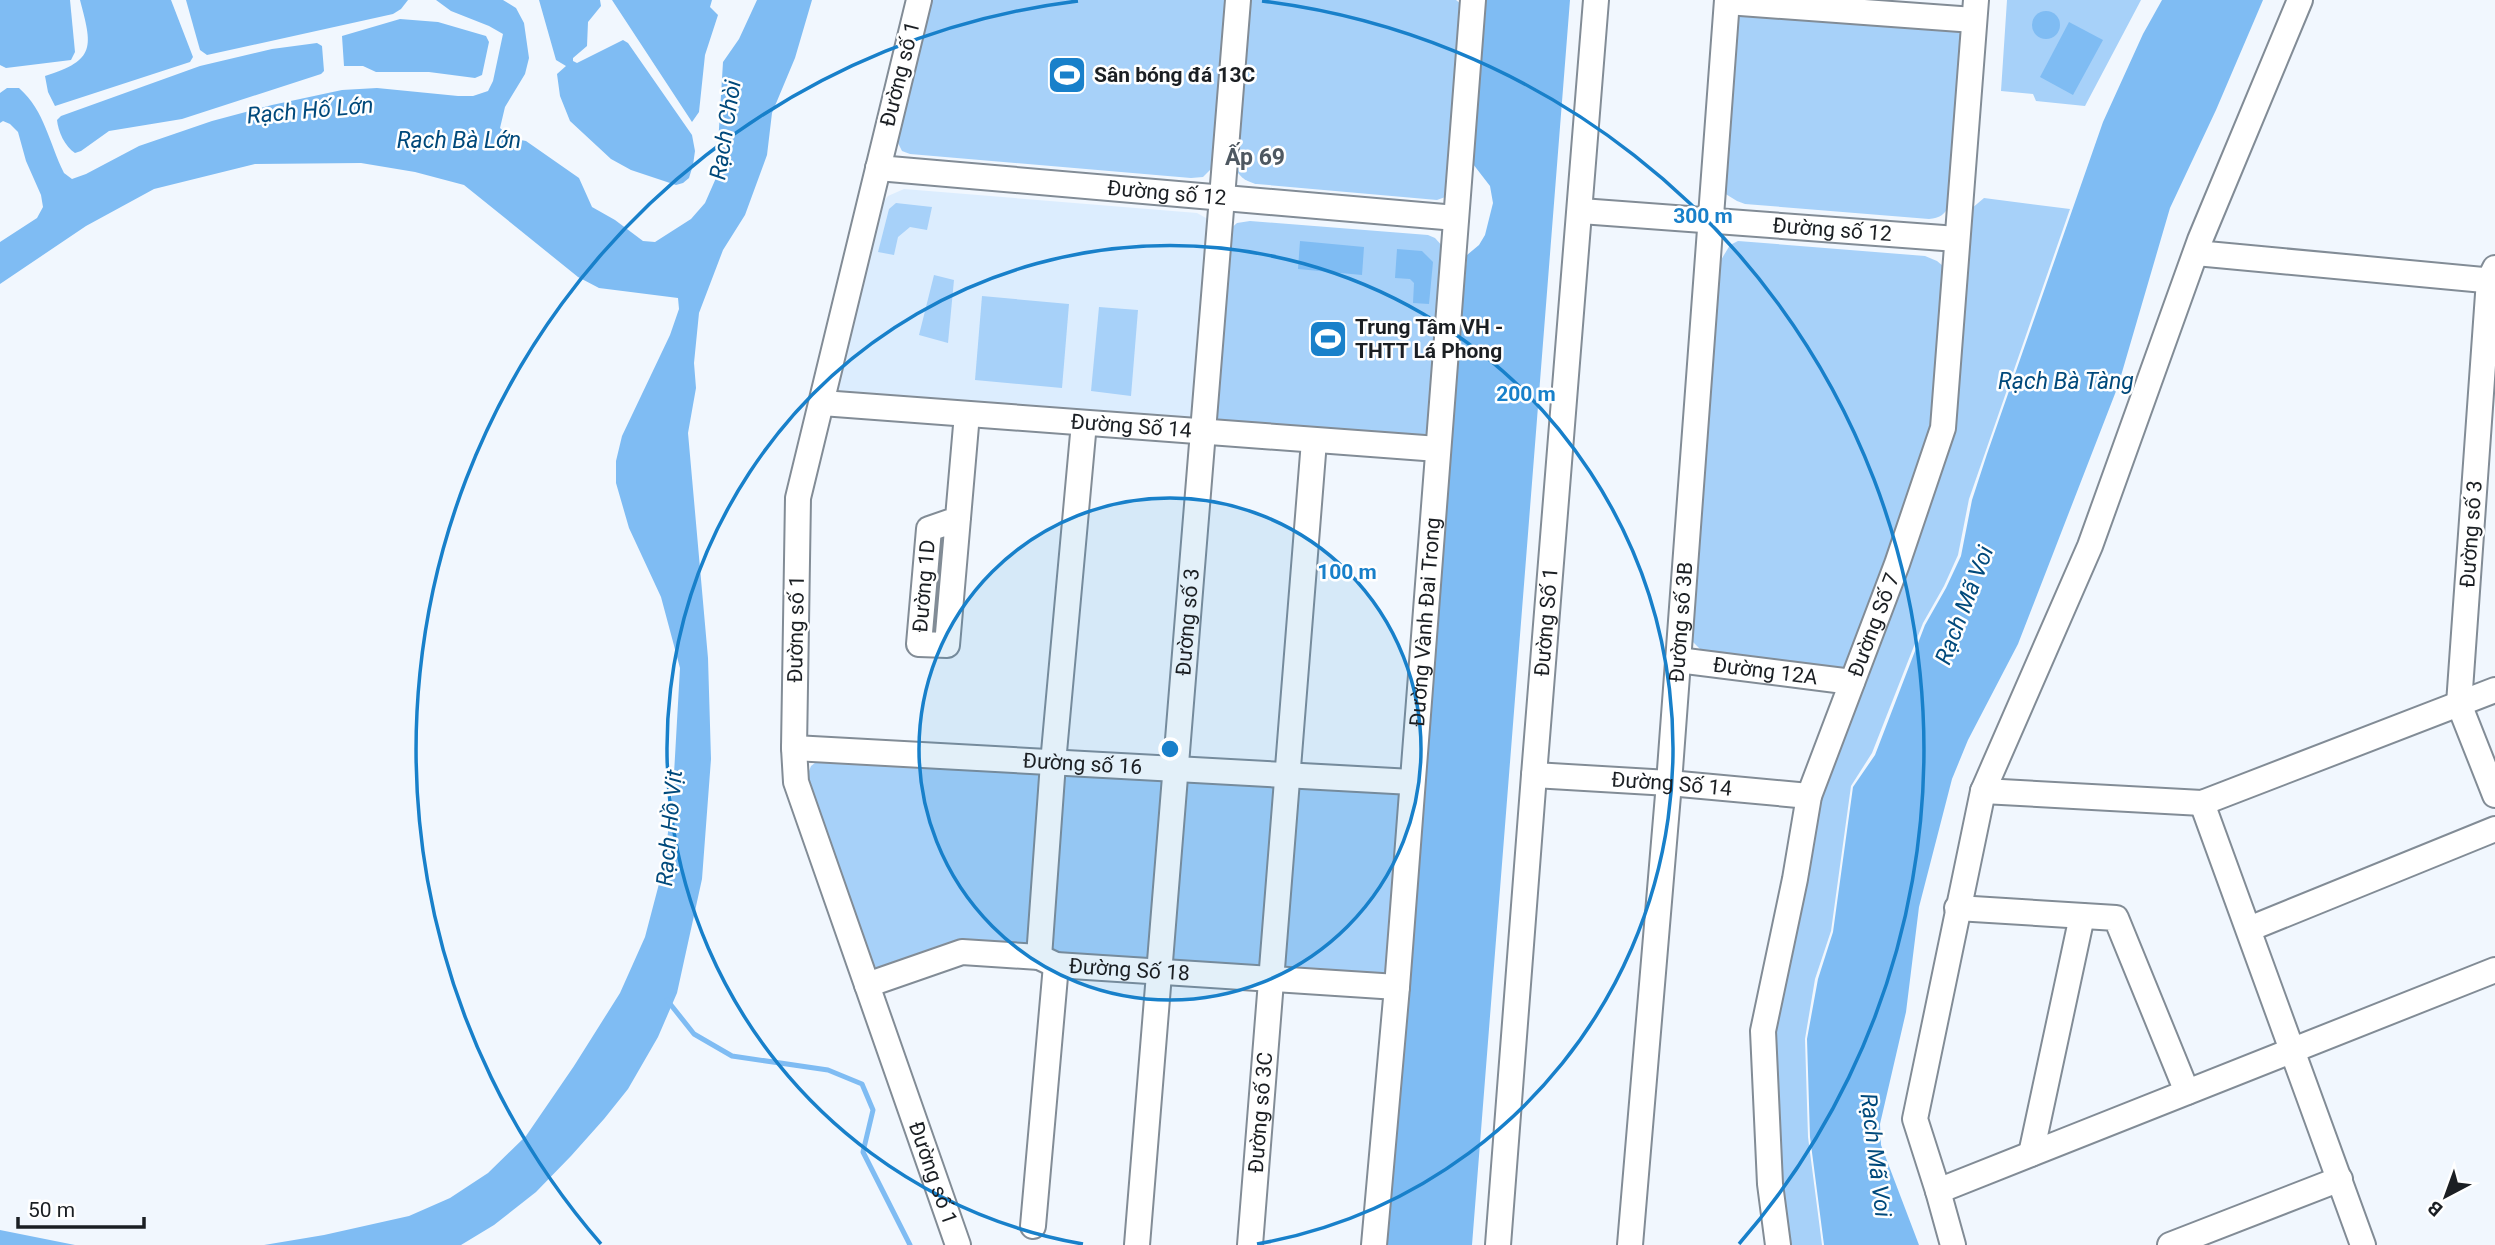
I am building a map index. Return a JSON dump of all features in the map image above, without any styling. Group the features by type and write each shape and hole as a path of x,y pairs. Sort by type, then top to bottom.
{"street":[{"name":"Đường số 1","path":"919,0 798,498 794,748 796,782 958,1245"},
{"name":"Đường số 3","path":"1137,1245 1238,0"},
{"name":"Đường Vành Đai Trong","path":"1374,1245 1397,988 1473,0"},
{"name":"Đường Số 1","path":"1498,1245 1596,0"},
{"path":"1953,1245 1914,1119 1983,791 2090,546 2196,253 2300,0"},
{"path":"1727,1 1975,10"},
{"name":"Đường số 3B","path":"1630,1245 1669,783 1727,1"},
{"name":"Đường Số 7","path":"1778,1245 1770,1184 1763,1031 1793,892 1809,796 1897,564 1943,428 1975,10"},
{"name":"Đường số 12","path":"878,168 1456,218"},
{"name":"Đường số 12","path":"1581,211 1957,239"},
{"path":"2196,253 2493,276"},
{"name":"Đường số 3","path":"2493,276 2459,704 2495,795"},
{"name":"Đường Số 14","path":"822,403 1438,449"},
{"name":"Đường 1D","path":"958,519 967,414"},
{"path":"1033,1226 1048,961 1053,763 1084,423"},
{"path":"1272,979 1314,441"},
{"name":"Đường 12A","path":"1678,660 1852,681"},
{"path":"1983,791 2202,803 2495,690"},
{"name":"Đường số 16","path":"794,748 1412,782"},
{"name":"Đường Số 14","path":"1534,775 1669,783 1809,796"},
{"path":"2202,803 2363,1245"},
{"path":"2249,929 2495,830"},
{"path":"1957,908 2116,918 2187,1092"},
{"path":"2031,1154 2082,916"},
{"name":"Đường Số 18","path":"867,985 962,952 1159,971 1397,988"},
{"path":"1938,1191 2495,970"},
{"name":"Đường số 3C","path":"1250,1245 1272,979"},
{"path":"2170,1245 2340,1179"}],"shaded area":[{"name":"Sân bóng đá 13C","path":"932,0 1229,0 1212,168 1203,177 1191,178 910,154 902,151 896,139"},
{"path":"1245,0 1456,0 1461,4 1448,196 1437,200 1257,184 1240,175 1235,169"},
{"path":"2007,0 2141,0 2085,106 2036,101 2033,94 2001,91"},
{"path":"1741,15 1952,28 1962,35 1949,206 1943,214 1929,219 1745,204 1724,193 1736,19"},
{"path":"904,189 1197,213 1206,218 1210,228 1192,420 837,395 881,205 888,196"},
{"path":"1984,198 2070,209 1969,499 1958,555 1923,623 1872,753 1851,786 1831,931 1815,979 1805,1039 1808,1137 1822,1245 1786,1245 1772,1031 1816,797 1947,450 1971,209"},
{"path":"896,203 932,207 927,230 910,227 898,237 894,255 878,252 889,209"},
{"name":"Trung Tâm VH - THTT Lá Phong","path":"1250,221 1428,235 1444,248 1428,439 1218,427 1209,416 1227,232 1237,223"},
{"path":"1738,241 1925,256 1943,266 1937,397 1926,450 1846,669 1704,653 1693,642 1690,633 1721,260 1730,245"},
{"path":"934,275 954,280 948,343 919,335"},
{"path":"982,296 1069,304 1062,388 975,380"},
{"path":"1099,307 1138,310 1131,396 1091,391"},
{"path":"942,536 947,538 943,632 929,639 932,542"},
{"path":"820,759 1041,773 1029,943 1024,947 878,969 873,965 807,776 811,766"},
{"path":"1060,773 1157,778 1165,785 1149,961 1059,960 1045,946"},
{"path":"1192,781 1265,781 1275,787 1262,969 1171,962 1186,785"},
{"path":"1292,787 1397,792 1400,796 1387,978 1284,968"}],"water":[{"path":"0,0 70,0 75,52 71,60 6,68 0,65"},
{"path":"80,0 171,0 193,57 190,62 55,106 48,92 45,76 74,64 86,49 87,29"},
{"path":"186,0 408,0 393,14 207,55 200,50"},
{"name":"Rạch Bà Lớn","path":"436,0 503,0 516,8 524,23 529,58 525,74 505,107 500,128 511,138 526,141 579,178 592,207 643,241 655,242 691,219 705,203 716,178 723,62 739,39 757,0 812,0 795,58 772,113 767,155 745,215 723,250 699,313 694,363 696,388 688,433 708,658 711,759 702,879 677,993 658,1037 628,1089 571,1156 536,1192 494,1225 461,1245 264,1245 409,1216 450,1198 488,1173 526,1136 574,1066 620,993 645,937 665,861 674,774 680,668 661,597 629,528 616,483 616,461 622,436 670,335 679,309 678,298 599,288 578,277 464,185 415,172 361,163 255,164 154,189 86,226 0,284 0,242 37,218 43,207 18,132 10,124 3,121 0,123 0,93 7,88 19,88 28,97 41,117 64,173 72,179 139,146 212,121 342,90 377,88 458,96 473,96 488,91 493,81 503,34 451,11"},
{"path":"539,0 600,0 601,6 588,22 587,46 573,61 577,63 623,40 628,43 692,135 695,151 693,165 689,178 683,183 676,185 631,170 611,159 570,121 560,96 557,74 566,66 556,60"},
{"path":"612,0 712,0 710,7 718,15 705,55 699,112 692,122"},
{"path":"1486,0 1570,0 1472,1245 1380,1245 1467,255 1479,245 1485,235 1493,203 1490,186 1473,164"},
{"name":"Rạch Bà Tàng","path":"2162,0 2263,0 2170,208 2118,386 2018,644 1968,740 1952,779 1919,907 1906,1012 1880,1124 1881,1145 1919,1245 1824,1245 1810,1137 1807,1039 1818,979 1833,932 1853,787 1875,755 1925,625 1961,556 1972,500 1987,454 2103,122 2143,34"},
{"path":"2046,11 2056,15 2060,25 2056,35 2046,39 2036,35 2032,25 2036,15"},
{"path":"400,19 438,22 486,36 489,42 482,75 475,78 429,72 376,72 363,66 344,66 342,36"},
{"path":"2069,22 2103,40 2073,95 2040,77"},
{"path":"317,43 322,46 324,71 321,74 182,119 109,131 75,153 65,143 59,129 57,120 61,116 200,66 272,49"},
{"path":"1300,241 1364,247 1362,275 1298,269"},
{"path":"1397,249 1422,251 1433,262 1429,304 1413,303 1414,283 1410,279 1395,278"},
{"path":"0,1230 75,1245 0,1245"}],"waterway":[{"path":"667,1000 694,1034 732,1056 828,1070 862,1084 873,1110 863,1152 910,1245"}],"place":[{"name":"Sân bóng đá 13C","path":"1067,75"},
{"name":"Trung Tâm VH - THTT Lá Phong","path":"1328,339"}],"district":[{"name":"Ấp 69","path":"1255,157"}],"water label":[{"name":"Rạch Hố Lớn","path":"310,110"},
{"name":"Rạch Chòi","path":"725,130"},
{"name":"Rạch Mã Voi","path":"1964,605"},
{"name":"Rạch Hồ Vịt","path":"669,828"},
{"name":"Rạch Mã Voi","path":"1876,1155"}]}
